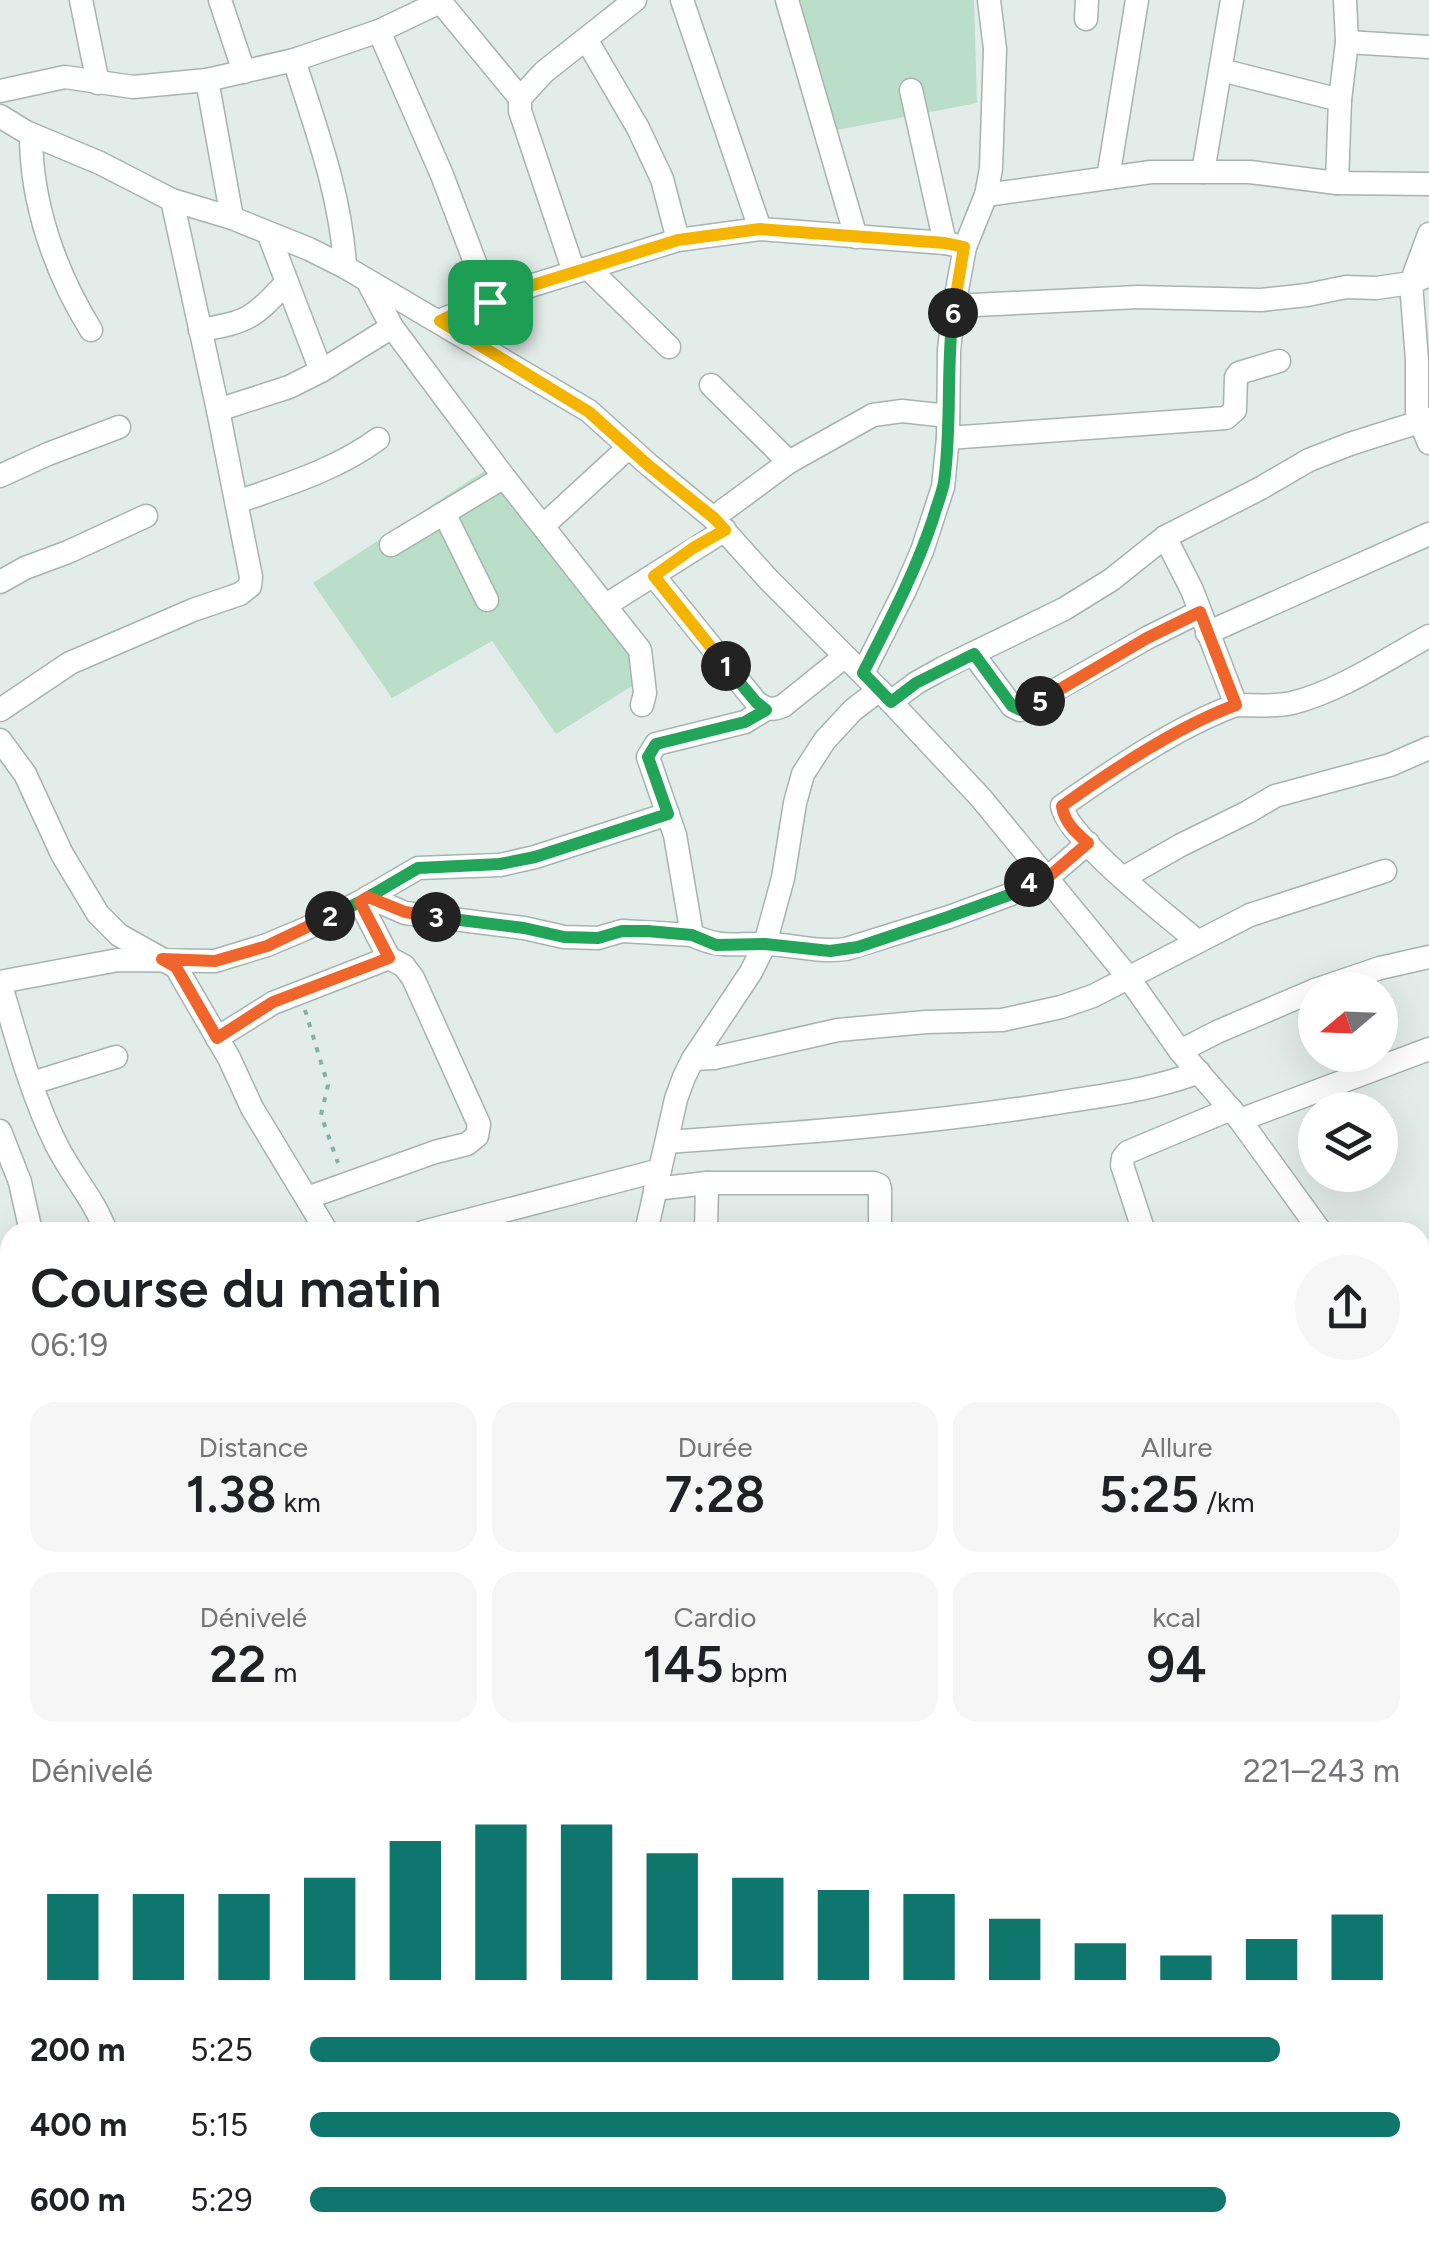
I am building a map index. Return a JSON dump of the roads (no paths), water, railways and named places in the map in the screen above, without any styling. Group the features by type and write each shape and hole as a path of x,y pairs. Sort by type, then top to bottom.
{"street":[{"path":"81,0 98,83"},
{"path":"220,0 244,72"},
{"path":"520,98 544,72 636,0"},
{"path":"682,0 760,229"},
{"path":"787,0 856,237"},
{"path":"955,245 986,195 991,169 995,49 989,0"},
{"path":"1108,178 1137,0"},
{"path":"1203,172 1232,0"},
{"path":"1337,184 1340,100 1348,42 1345,0"},
{"path":"0,91 65,78 132,87 207,80 294,60 379,32 439,1 520,98 520,111 581,270 669,347"},
{"path":"379,32 436,159 490,302"},
{"path":"586,39 638,128 662,180 678,240"},
{"path":"1348,42 1429,46"},
{"path":"294,60 334,185 345,267"},
{"path":"1220,70 1340,100"},
{"path":"207,80 232,218"},
{"path":"878,689 906,590 943,487 948,427 955,245 911,90"},
{"path":"0,116 32,135 100,163 172,200 232,218 345,267 589,412 719,524 768,580 982,798 1128,977 1180,1051 1236,1115 1314,1222"},
{"path":"32,135 34,188 46,230 72,299 91,330"},
{"path":"986,195 1152,172 1250,172 1337,184 1429,184"},
{"path":"0,710 70,664 250,586 237,502 172,200"},
{"path":"440,321 514,291 678,240 760,229 955,245"},
{"path":"268,234 321,370"},
{"path":"1429,234 1420,279 1417,360 1418,415 1429,443"},
{"path":"366,279 392,327 640,650 645,693 642,705"},
{"path":"954,306 1138,297 1262,300 1346,287 1376,288 1420,279"},
{"path":"200,330 249,318 287,282"},
{"path":"218,410 289,387 392,327"},
{"path":"606,604 693,548 789,462 873,415 902,411 948,427 1226,418 1235,410 1239,373 1278,361"},
{"path":"711,385 789,462"},
{"path":"648,1222 676,1099 693,1059 765,944 783,878 803,774 825,740 853,710 878,689 916,683 1088,596 1165,537 1310,460 1429,418"},
{"path":"1,472 119,426"},
{"path":"237,502 354,457 378,439"},
{"path":"543,526 629,447"},
{"path":"390,545 504,477"},
{"path":"444,513 487,600"},
{"path":"0,582 146,516"},
{"path":"974,654 1012,706 1020,710 1147,638 1204,623 1429,534"},
{"path":"1165,537 1236,705"},
{"path":"654,576 766,710"},
{"path":"1197,941 1074,830 1062,806 1191,725 1236,705 1288,704 1310,697 1429,636"},
{"path":"692,935 675,835 648,757 656,744 745,722 783,706 844,657"},
{"path":"0,740 24,774 62,854 98,914 120,935 176,967 252,1108 320,1222"},
{"path":"1123,878 1275,796 1390,765 1429,748"},
{"path":"102,1222 54,1140 0,982 118,960 215,961 280,940 364,900 418,868 500,864 552,852 668,814"},
{"path":"364,900 405,912 564,937 598,938 622,931 692,935 716,945 765,944 830,951 858,947 1009,895 1044,876 1088,843"},
{"path":"693,1059 714,1058 838,1030 1002,1020 1077,1002 1250,914 1385,871"},
{"path":"307,1198 467,1144 477,1136 479,1124 413,978 404,966 389,958 364,900"},
{"path":"1368,972 1429,957"},
{"path":"217,1038 273,1002 389,958"},
{"path":"1180,1051 1298,997"},
{"path":"1141,1222 1122,1165 1128,1152 1429,1050"},
{"path":"32,1083 116,1058"},
{"path":"666,1142 986,1115 1129,1093 1199,1072"},
{"path":"0,1131 20,1182 29,1222"},
{"path":"467,1222 657,1179 707,1183 874,1183 880,1190 880,1222"},
{"path":"706,1222 707,1183"}]}
